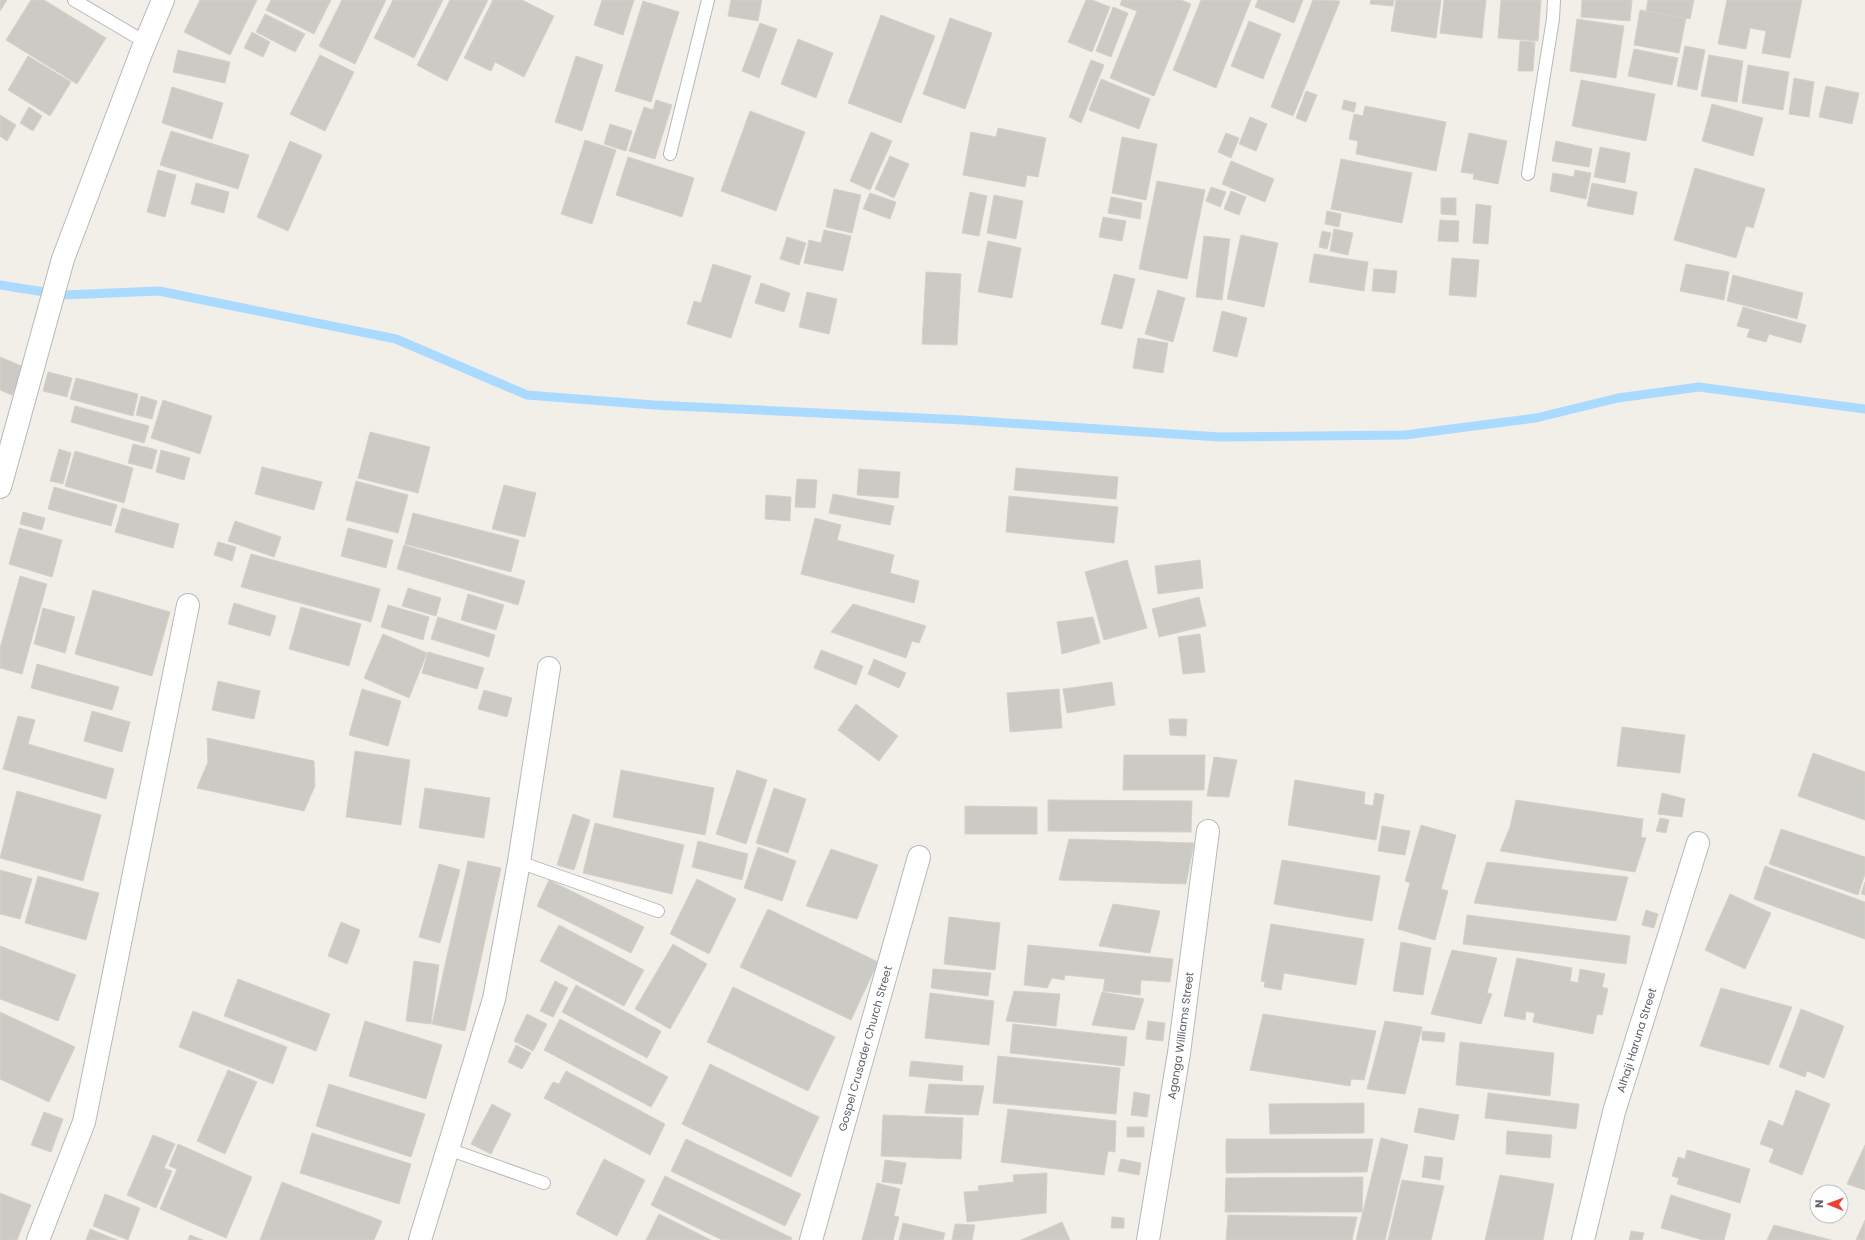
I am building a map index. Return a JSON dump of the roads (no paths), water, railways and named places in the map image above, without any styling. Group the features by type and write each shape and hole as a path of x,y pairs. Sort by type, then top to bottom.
{"street":[{"path":"0,486 8,462 63,260 145,42 163,0"},
{"path":"38,1240 84,1122 188,605"},
{"path":"420,1240 494,999 519,862 549,668"},
{"name":"Aganga Williams Street","path":"1148,1240 1179,1053 1208,832"},
{"name":"Alhaji Haruna Street","path":"1583,1240 1614,1112 1698,843"},
{"name":"Gospel Crusader Church Street","path":"811,1240 919,857"}],"lane":[{"path":"74,0 145,42"},
{"path":"670,154 708,0"},
{"path":"1528,174 1553,19 1554,0"},
{"path":"519,862 658,911"},
{"path":"448,1149 544,1183"}],"waterway":[{"path":"0,285 63,295 159,291 396,339 527,395 654,405 963,420 1220,437 1405,435 1536,418 1618,398 1699,387 1865,409"}]}
